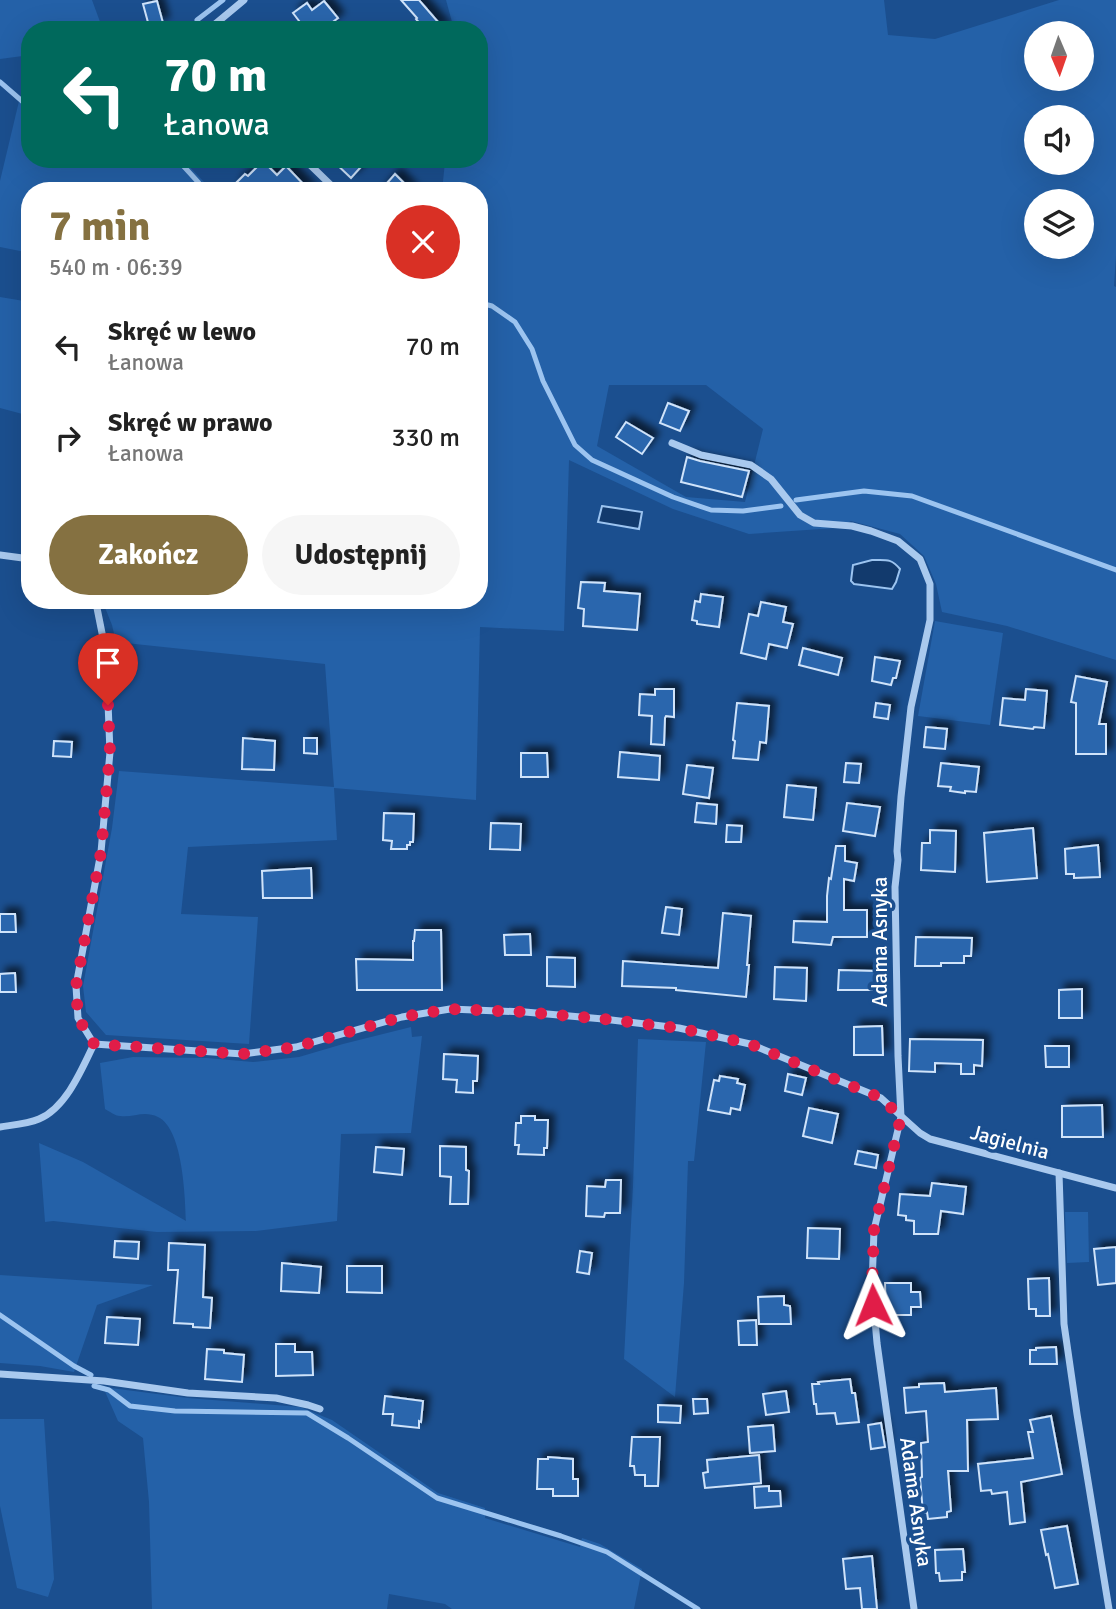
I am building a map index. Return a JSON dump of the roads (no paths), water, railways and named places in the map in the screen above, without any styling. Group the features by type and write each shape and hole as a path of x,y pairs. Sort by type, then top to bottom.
{"street":[{"path":"219,21 244,0"},
{"path":"313,168 328,182"},
{"name":"Adama Asnyka","path":"672,443 701,455 751,465 771,479 800,516 814,523 852,526 898,541 920,559 930,584 930,620 911,707 895,887 901,1117 874,1230 872,1286 878,1353 914,1609"},
{"path":"0,555 21,558"},
{"path":"0,1127 40,1119 62,1102 94,1044 78,1018 76,986 101,852 110,752 106,653 97,609"},
{"name":"Jagielnia","path":"94,1044 243,1054 296,1047 402,1017 450,1009 525,1012 679,1028 750,1044 881,1098 930,1139 1116,1188"},
{"path":"1059,1173 1064,1324 1109,1609"},
{"path":"0,1374 276,1398 320,1409"}],"waterway":[{"path":"197,20 223,0"},
{"path":"0,82 21,100"},
{"path":"185,168 198,182"},
{"path":"488,305 515,322 532,349 543,381 575,445 592,460 673,497 711,510 743,511 781,506"},
{"path":"796,500 864,491 912,496 1116,570"},
{"path":"0,1315 91,1375"},
{"path":"94,1386 109,1390 130,1406 175,1411 307,1413 437,1498 607,1552 698,1609"}]}
